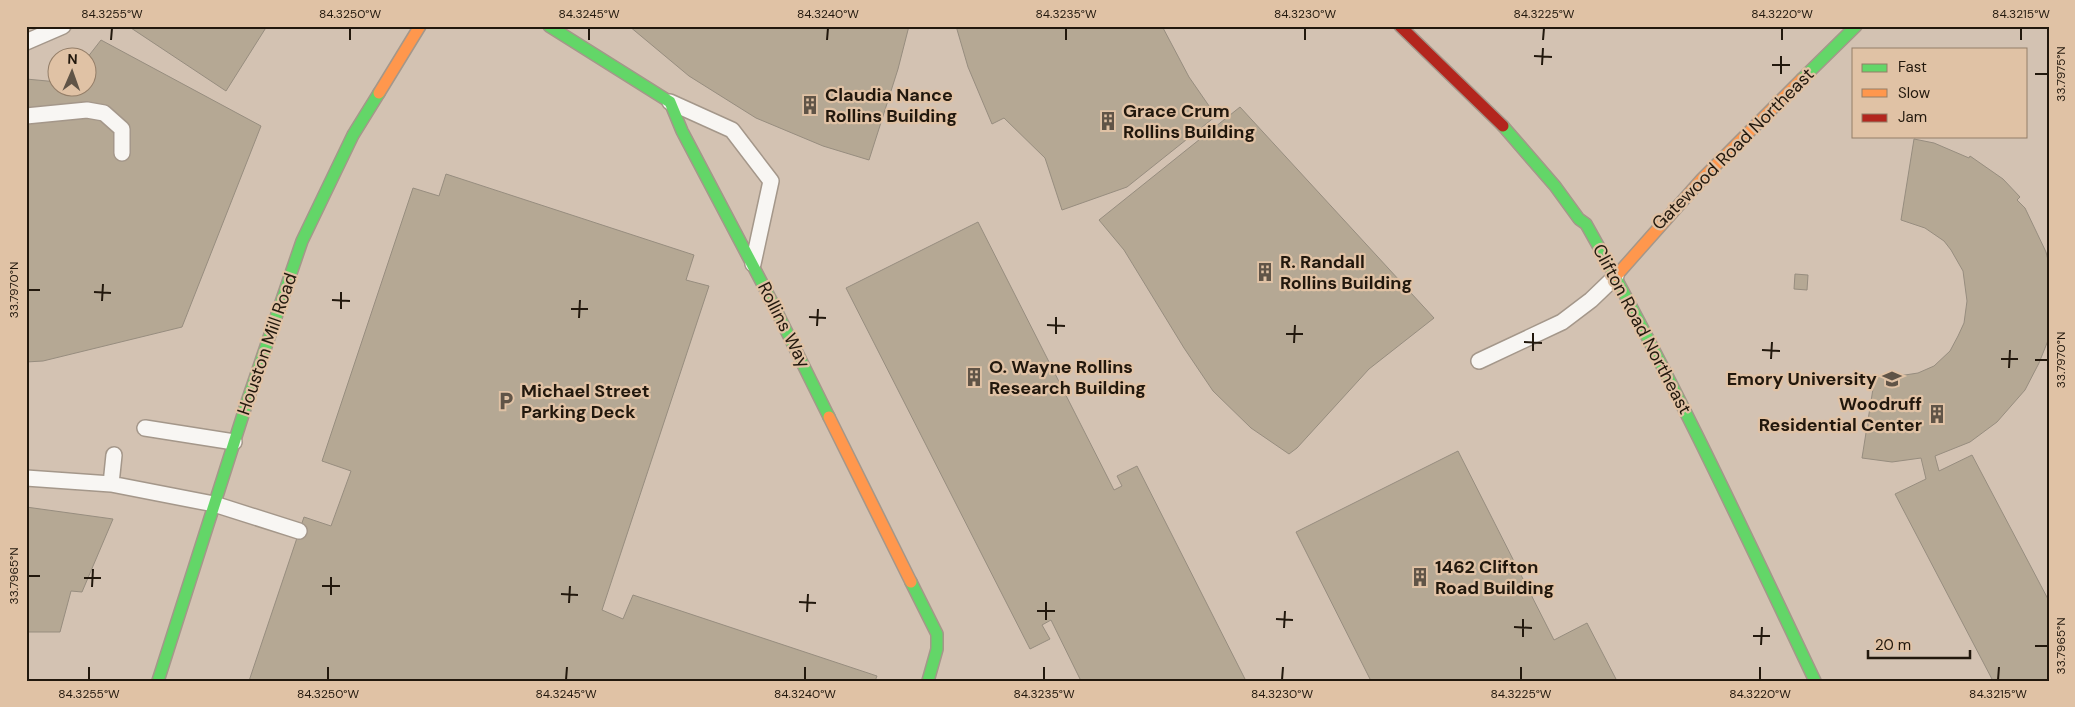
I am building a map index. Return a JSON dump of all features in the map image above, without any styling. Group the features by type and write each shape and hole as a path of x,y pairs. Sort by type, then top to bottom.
{"street":[{"name":"Houston Mill Road","path":"158,681 234,442 302,241 353,135 420,26"},
{"path":"549,26 670,102"},
{"name":"Clifton Road Northeast","path":"1400,26 1496,118 1527,152 1579,219 1586,224 1616,276 1679,398 1815,681"},
{"name":"Gatewood Road Northeast","path":"1616,276 1647,236 1678,203 1856,26"},
{"name":"Rollins Way","path":"670,102 682,131 753,265 937,634 937,649 928,681"}],"lane":[{"path":"26,42 63,26"},
{"path":"670,102 732,130 771,181 753,265"},
{"path":"26,116 61,111 87,110 104,113 122,130 122,153"},
{"path":"1479,362 1562,322 1591,300 1616,276"},
{"path":"144,428 234,442"},
{"path":"111,484 114,455"},
{"path":"26,478 111,484 214,504 299,531"}],"building":[{"path":"128,26 267,26 226,91"},
{"name":"Claudia Nance Rollins Building","path":"629,26 909,26 898,69 869,160 823,146 756,118 689,76"},
{"name":"Grace Crum Rollins Building","path":"956,26 1162,26 1189,77 1216,116 1127,187 1062,210 1045,158 1004,118 992,124 968,67"},
{"path":"101,40 261,126 182,327 43,361 26,362 26,79 48,81 48,98 98,98 98,48 95,48"},
{"name":"R. Randall Rollins Building","path":"1240,107 1434,318 1369,369 1297,448 1289,454 1251,428 1213,391 1184,348 1124,250 1099,220"},
{"name":"Woodruff Residential Center","path":"1914,139 1934,143 1969,158 1970,156 2003,179 2020,197 2017,200 2025,208 2046,252 2049,264 2049,338 2025,390 1997,422 1970,442 1935,456 1939,471 1972,455 2049,601 2049,681 1993,681 1895,494 1926,479 1921,458 1892,462 1862,458 1875,376 1918,373 1934,366 1950,351 1964,323 1967,301 1963,271 1951,250 1944,241 1925,228 1901,220"},
{"name":"Michael Street Parking Deck","path":"446,174 694,255 686,280 709,286 602,610 623,619 633,595 877,676 875,681 249,681 304,517 331,526 351,471 322,461 413,188 439,196"},
{"name":"O. Wayne Rollins Research Building","path":"978,222 1114,490 1122,486 1117,476 1137,466 1246,681 1081,681 1051,620 1042,625 1050,639 1030,649 846,288"},
{"path":"1795,274 1808,275 1807,290 1794,289"},
{"name":"1462 Clifton Road Building","path":"1458,451 1554,640 1587,623 1617,681 1371,681 1296,532"},
{"path":"26,507 113,519 82,592 71,591 60,632 26,632"}],"traffic: fast":[{"path":"549,26 670,102 682,131 772,302 829,417"},
{"path":"1802,79 1856,26"},
{"path":"158,681 248,399 302,241 353,135 379,93"},
{"path":"1503,126 1555,186 1579,219 1586,224 1676,393 1815,681"},
{"path":"911,582 937,634 937,649 928,681"}],"traffic: slow":[{"path":"379,93 420,26"},
{"path":"1616,276 1702,179 1802,79"},
{"path":"829,417 911,582"}],"traffic: jam":[{"path":"1400,26 1503,126"}],"place":[{"name":"Claudia Nance Rollins Building","path":"810,105"},
{"name":"Grace Crum Rollins Building","path":"1108,121"},
{"name":"R. Randall Rollins Building","path":"1265,272"},
{"name":"O. Wayne Rollins Research Building","path":"974,377"},
{"name":"Emory University","path":"1892,379"},
{"name":"Michael Street Parking Deck","path":"506,401"},
{"name":"Woodruff Residential Center","path":"1937,414"},
{"name":"1462 Clifton Road Building","path":"1420,577"}]}
